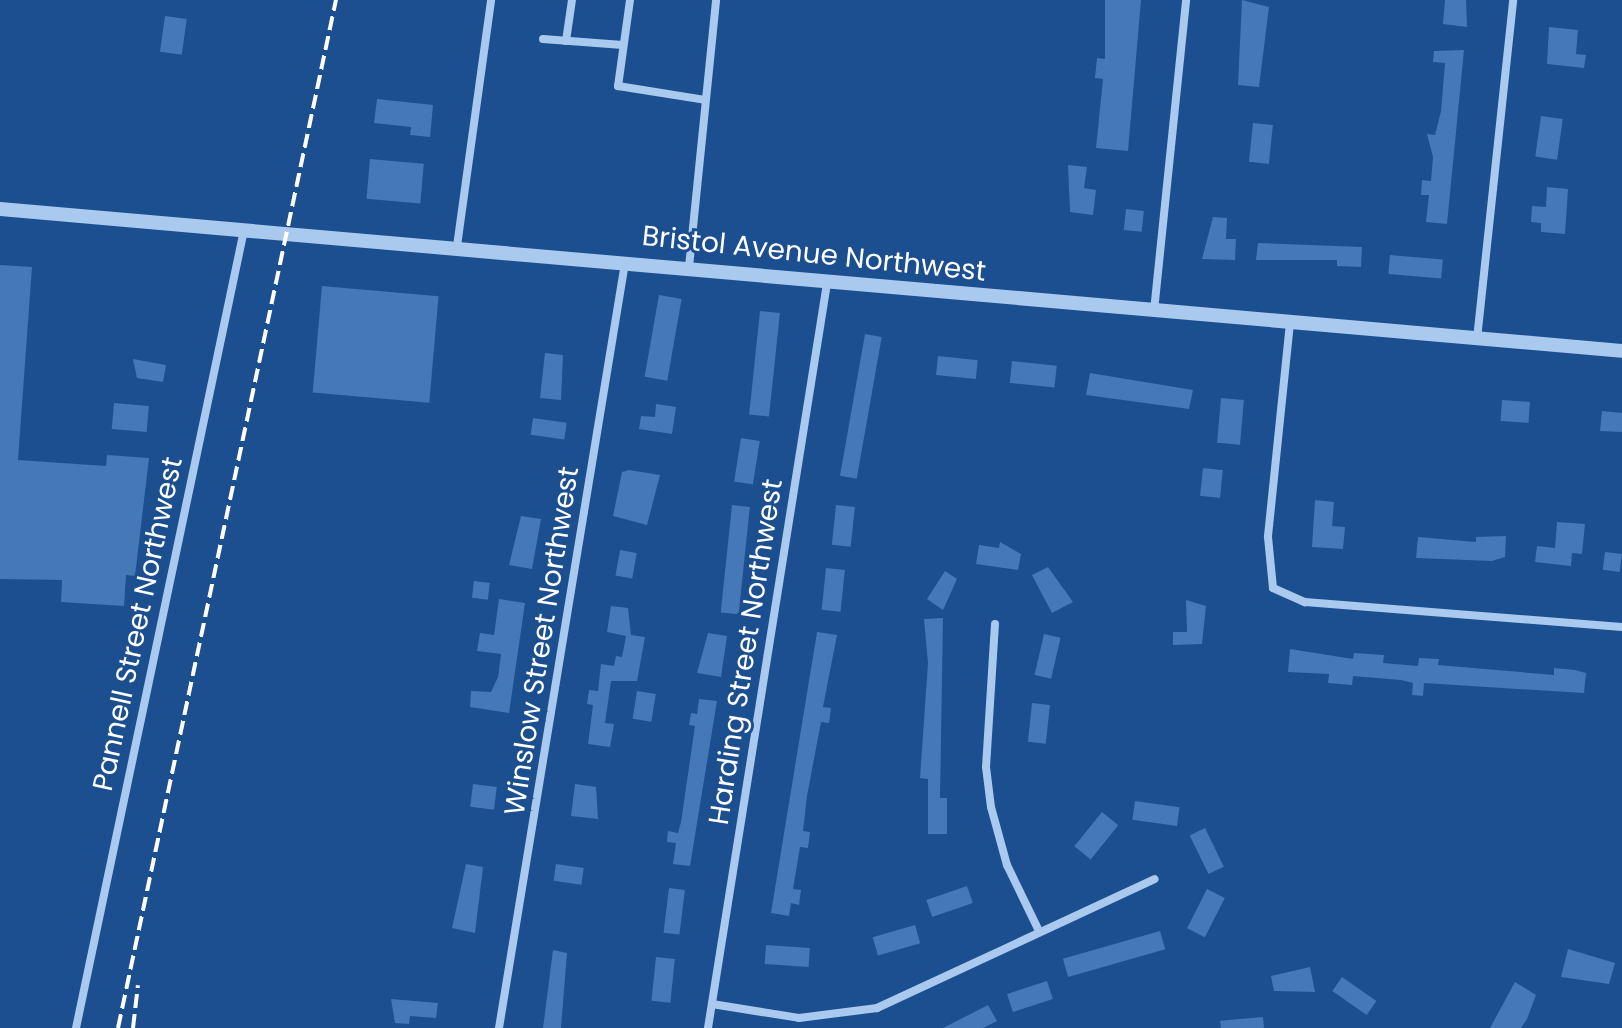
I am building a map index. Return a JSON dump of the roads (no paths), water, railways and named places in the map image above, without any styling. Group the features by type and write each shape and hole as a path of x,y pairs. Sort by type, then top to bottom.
{"street":[{"path":"457,246 491,0"},
{"path":"566,41 572,0"},
{"path":"630,0 618,86 705,100"},
{"path":"689,267 716,0"},
{"path":"1154,312 1186,0"},
{"path":"1477,340 1513,0"},
{"path":"543,39 623,45"},
{"name":"Bristol Avenue Northwest","path":"0,209 457,246 827,283 1622,351"},
{"name":"Pannell Street Northwest","path":"76,1028 244,230"},
{"name":"Winslow Street Northwest","path":"499,1028 625,261"},
{"name":"Harding Street Northwest","path":"708,1028 827,283"},
{"path":"1290,323 1268,537 1273,588 1305,602 1622,627"},
{"path":"995,624 986,767 991,807 1007,865 1039,931"},
{"path":"712,1004 799,1018 877,1008 1155,879"}],"railway":[{"path":"118,1028 336,0"},
{"path":"133,1028 138,985"}]}
